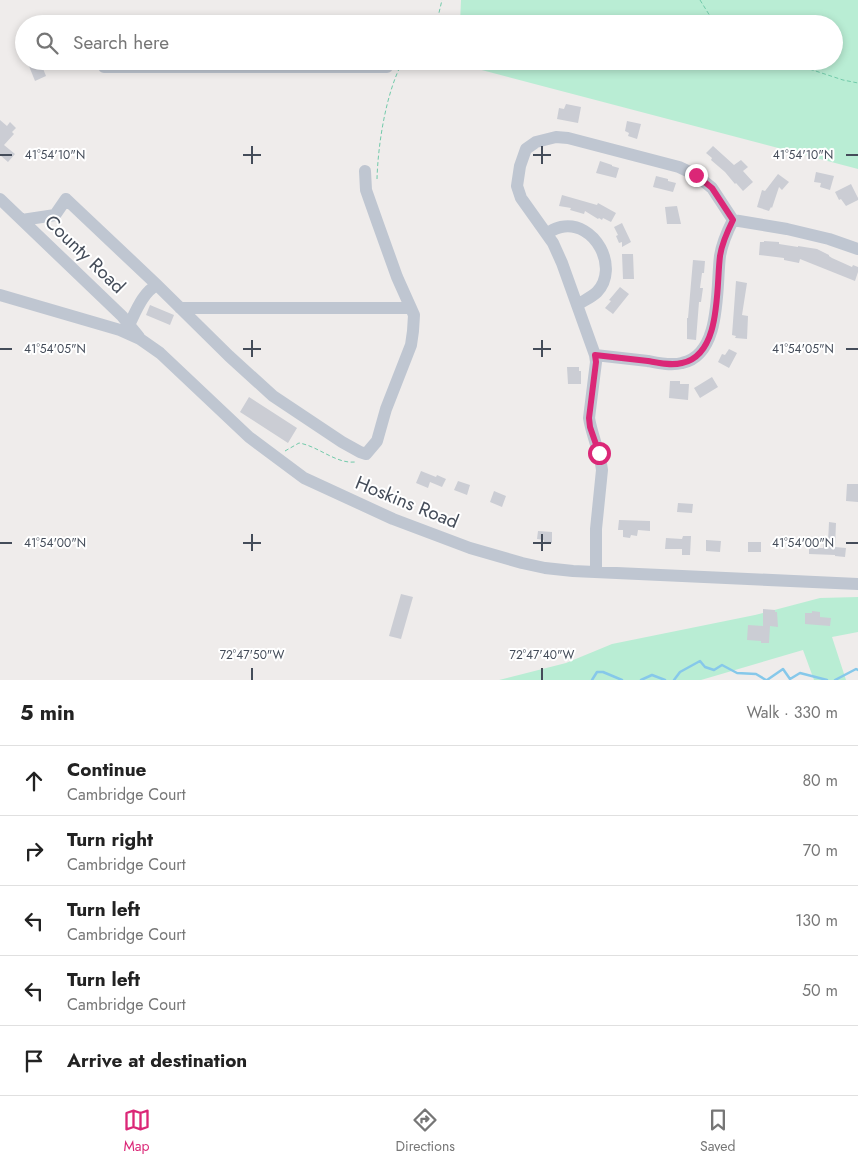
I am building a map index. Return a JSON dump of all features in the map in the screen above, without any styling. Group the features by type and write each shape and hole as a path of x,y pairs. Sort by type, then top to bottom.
{"street":[{"path":"596,572 596,529 602,470 589,418 596,362 595,355 553,243 521,198 517,186 520,166 526,149 536,142 556,137 568,138 679,167 696,175 712,188 733,220 818,236 858,249"},
{"path":"22,220 56,215 66,199 273,396 342,442 366,454 377,440 386,409 411,345 414,315 397,277 366,190 365,171"},
{"name":"County Road","path":"0,199 122,316 140,339"},
{"path":"595,355 664,364 681,364 692,360 701,352 709,338 716,312 720,255 725,235 733,220"},
{"path":"547,233 561,227 577,228 593,237 602,253 606,264 603,282 597,292 577,305"},
{"path":"129,325 142,300 152,287 157,285"},
{"name":"Hoskins Road","path":"0,295 120,330 140,339 160,354 249,437 304,478 393,519 490,555 545,568 573,571 858,584"},
{"path":"180,308 410,308"}],"path":[{"path":"438,15 442,0"},
{"path":"700,0 709,15"},
{"path":"812,70 858,83"}],"green space":[{"path":"461,0 858,0 858,169 482,70 843,70 843,15 460,15"},
{"path":"858,597 858,632 832,637 846,680 814,680 803,650 701,680 499,680 566,663 612,644 755,615 820,598"}],"building":[{"path":"31,70 44,70 46,76 35,81"},
{"path":"566,104 581,107 578,123 557,119 559,108 564,109"},
{"path":"0,120 7,126 10,122 16,128 12,132 14,134 4,145 15,154 8,162 0,155"},
{"path":"627,121 641,124 637,139 628,136 629,133 625,131"},
{"path":"713,146 734,165 741,160 748,167 743,171 753,182 743,191 706,153"},
{"path":"600,161 619,168 616,178 596,173"},
{"path":"816,172 834,176 830,190 820,187 821,183 814,182"},
{"path":"778,174 789,182 782,190 779,187 772,208 769,211 757,207 762,190 765,191"},
{"path":"656,176 676,183 673,192 653,187"},
{"path":"851,184 858,200 846,206 841,199 839,200 835,192"},
{"path":"562,195 597,205 598,203 616,213 611,222 603,218 602,220 598,219 585,211 584,214 570,210 571,208 559,206"},
{"path":"677,206 681,224 667,224 665,207"},
{"path":"622,223 631,242 622,247 622,242 619,243 614,227"},
{"path":"760,242 817,249 852,267 853,265 858,267 855,281 800,259 799,263 784,260 784,258 759,255"},
{"path":"622,254 633,254 634,279 623,279"},
{"path":"693,260 705,261 700,288 703,288 701,302 699,302 696,340 687,339 687,318"},
{"path":"736,281 747,283 742,315 748,316 747,339 735,338 736,336 732,335"},
{"path":"620,287 629,294 613,314 605,308"},
{"path":"150,305 174,315 170,325 146,315"},
{"path":"729,349 737,353 729,368 718,362 722,354 725,355"},
{"path":"567,367 579,367 579,371 581,371 581,384 568,384"},
{"path":"712,377 718,387 700,398 694,388"},
{"path":"670,381 680,381 680,384 689,384 688,400 669,398"},
{"path":"249,397 297,428 288,443 240,412"},
{"path":"421,471 446,479 442,487 430,482 428,488 416,483"},
{"path":"458,481 470,485 467,495 454,490"},
{"path":"847,484 858,484 858,502 846,501"},
{"path":"494,491 506,496 502,507 490,502"},
{"path":"678,503 693,504 692,513 677,512"},
{"path":"619,520 650,521 650,531 638,530 637,536 623,537 623,530 618,530"},
{"path":"829,522 836,523 835,547 846,548 845,557 809,554 809,548 823,548 823,543 828,543"},
{"path":"538,531 552,532 552,543 537,539"},
{"path":"683,536 691,536 690,555 682,555 682,549 665,549 666,538 682,539"},
{"path":"706,540 721,541 720,552 706,551"},
{"path":"748,542 761,542 761,552 748,552"},
{"path":"401,594 413,597 401,639 389,636"},
{"path":"763,609 775,610 777,612 778,627 770,626 769,643 747,640 748,625 763,626"},
{"path":"812,611 820,612 820,617 831,618 830,626 805,624 805,613 812,613"}],"waterway":[{"path":"674,680 680,672 700,661 705,667 714,670 722,665 737,673 756,674 766,680"},
{"path":"767,680 783,669 790,679 800,673 827,680"},
{"path":"835,680 856,669 858,670"},
{"path":"592,680 597,672 603,672 622,680"},
{"path":"641,680 652,675 665,680"}],"route":[{"path":"599,453 590,427 589,418 596,362 595,355 664,364 681,364 692,360 701,352 709,338 716,312 720,255 725,235 733,220 712,188 696,175"}]}
